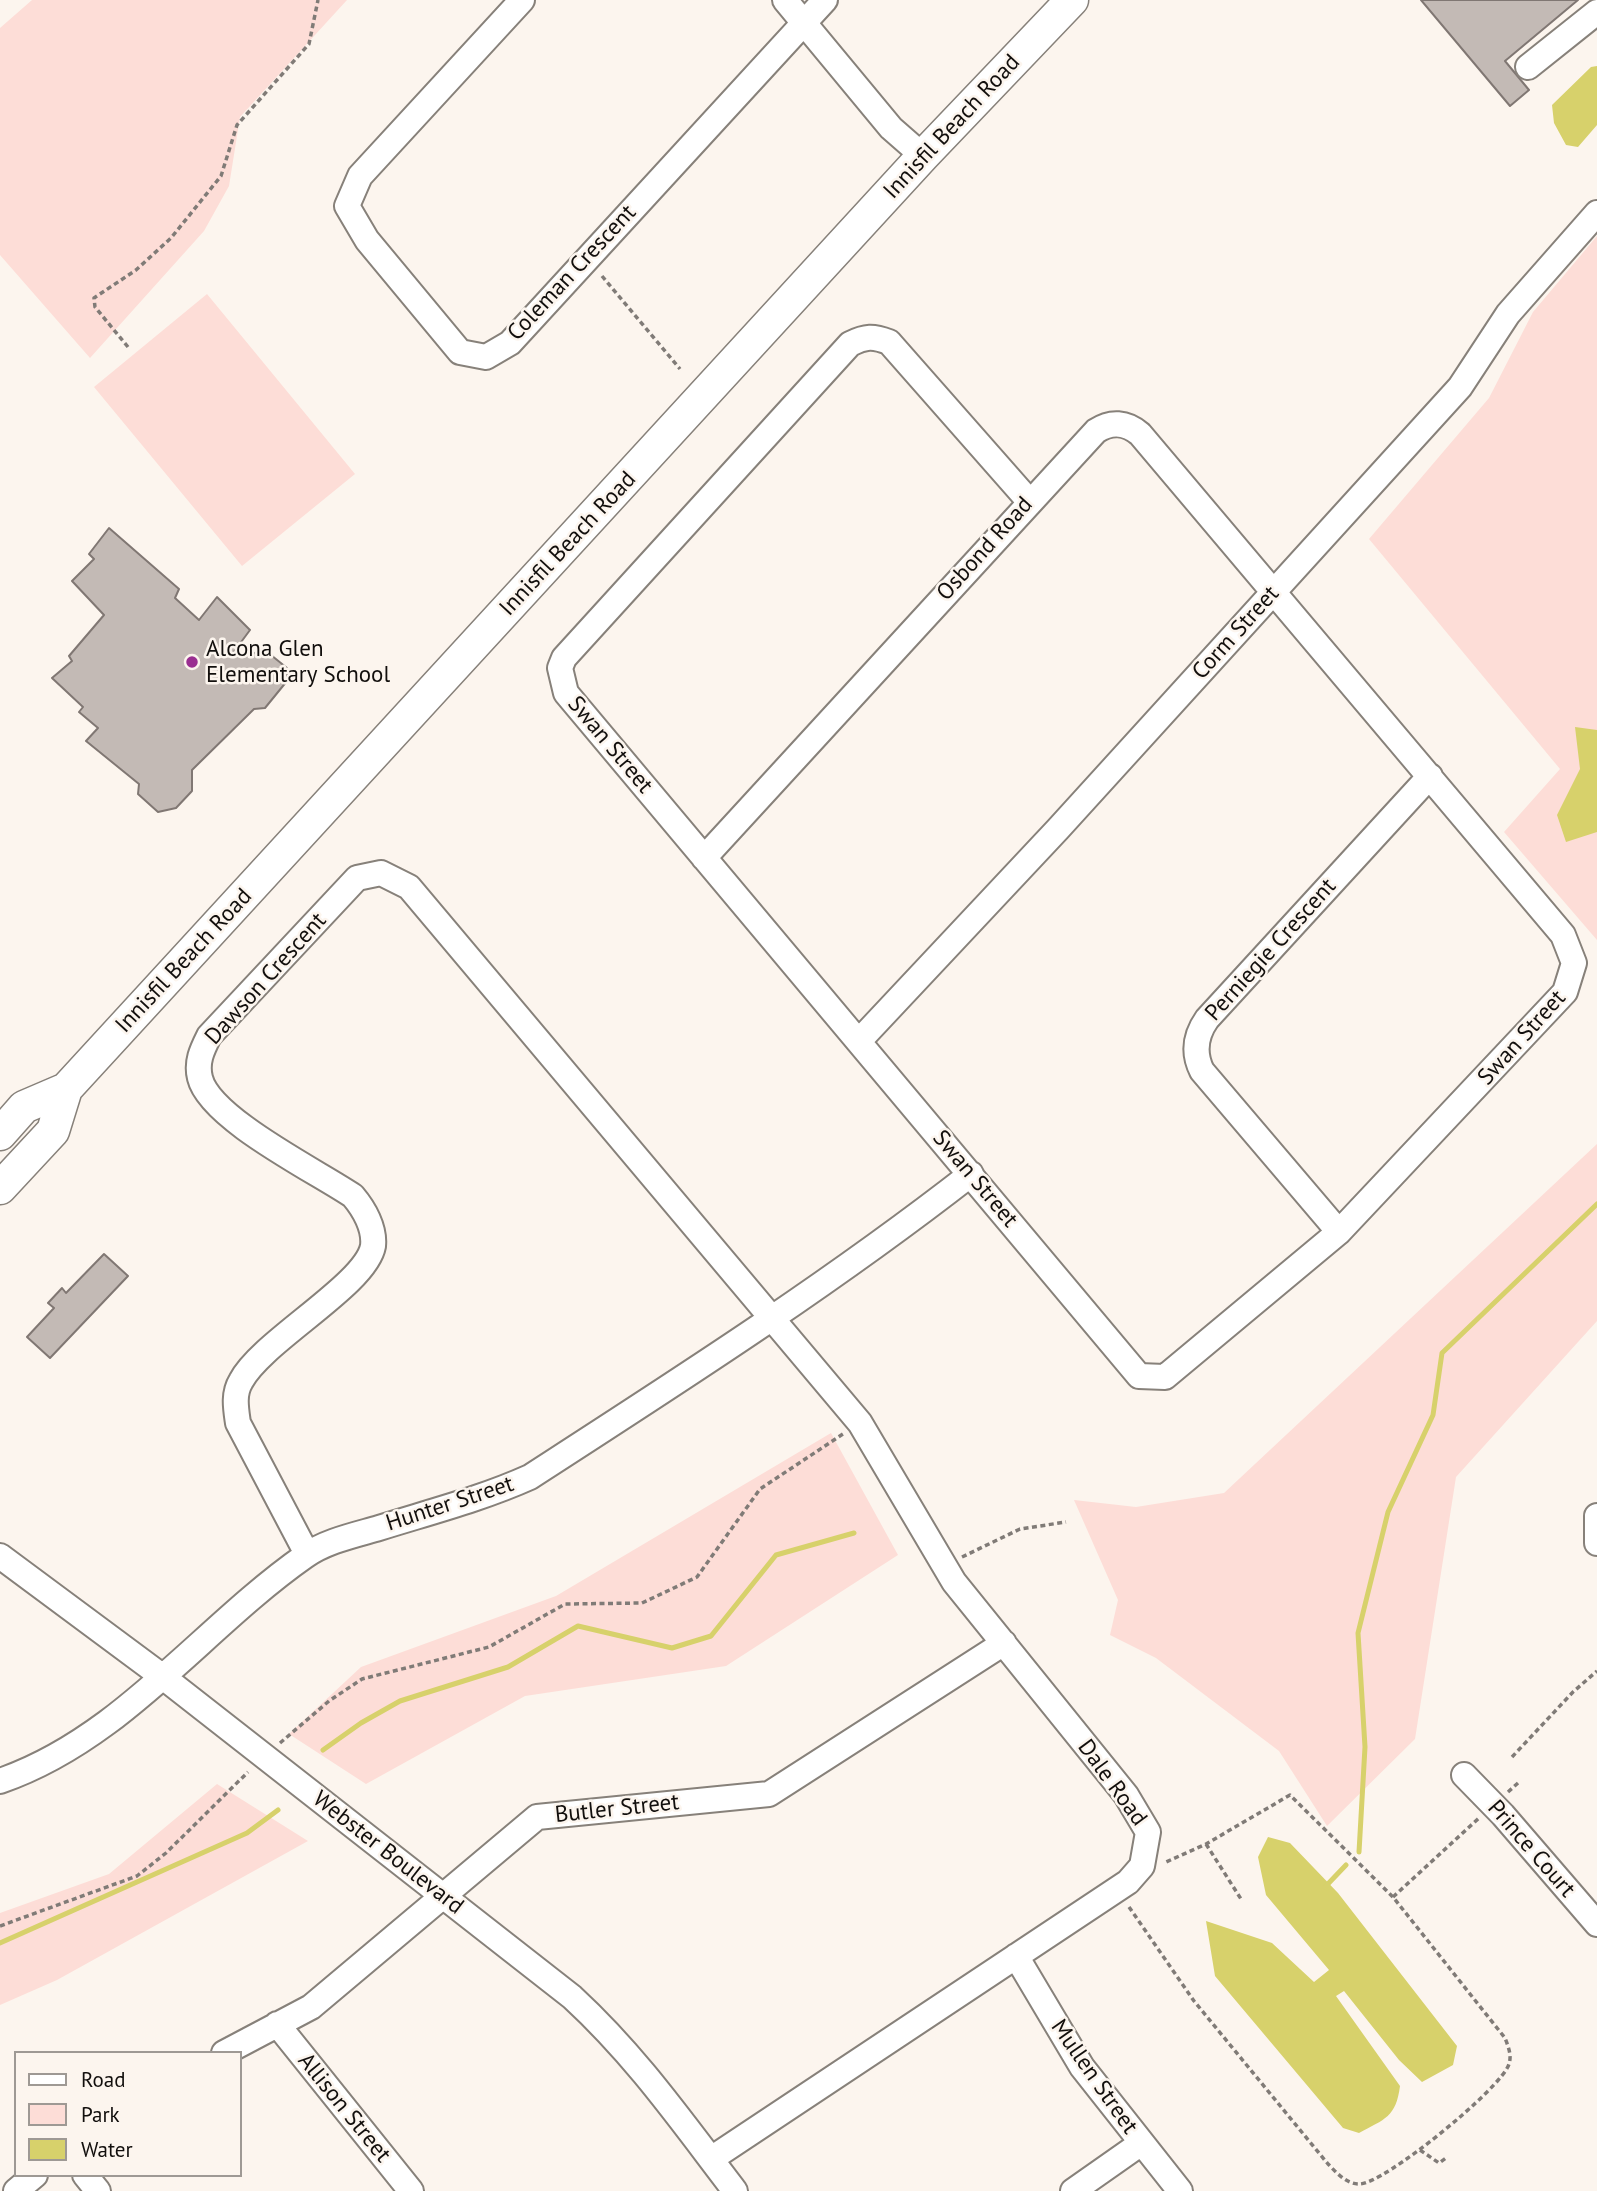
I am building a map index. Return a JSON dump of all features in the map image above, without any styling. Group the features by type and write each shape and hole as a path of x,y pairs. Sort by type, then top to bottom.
{"main road":[{"name":"Innisfil Beach Road","path":"0,1134 24,1107 66,1089 923,156 1072,0"},
{"name":"Innisfil Beach Road","path":"0,1188 53,1131 66,1089"}],"street":[{"path":"785,0 891,128 923,156"},
{"path":"803,21 825,0"},
{"name":"Coleman Crescent","path":"519,4 359,176 347,206 367,240 460,352 486,357 510,343 803,21"},
{"path":"1528,67 1597,12"},
{"name":"Corm Street","path":"860,1040 1058,829 1460,387 1508,314 1597,213"},
{"name":"Swan Street","path":"1029,502 889,342 872,336 850,344 564,658 560,668 566,693 860,1040 1139,1376 1145,1378 1165,1377 1339,1232 1565,992 1573,974 1573,953 1563,935 1273,593"},
{"name":"Osbond Road","path":"704,858 1096,431 1112,424 1128,426 1140,434 1273,593"},
{"name":"Perniegie Crescent","path":"1339,1232 1202,1072 1196,1055 1197,1040 1207,1019 1430,776"},
{"name":"Dawson Crescent","path":"307,1554 238,1423 235,1401 240,1382 254,1363 322,1304 365,1262 373,1246 370,1227 364,1209 354,1196 264,1143 208,1094 200,1078 199,1055 209,1036 357,878 381,873 409,887 773,1319"},
{"name":"Hunter Street","path":"0,1781 33,1769 136,1702 307,1554 338,1540 497,1492 530,1478 773,1319 883,1243 971,1174"},
{"name":"Dale Road","path":"711,2160 1128,1882 1142,1866 1148,1832 1126,1795 944,1565 860,1423 773,1319"},
{"path":"1597,1516 1597,1543"},
{"name":"Webster Boulevard","path":"0,1556 163,1677 545,1975 599,2022 667,2097 736,2191"},
{"name":"Butler Street","path":"228,2051 311,2007 537,1817 769,1794 1004,1643"},
{"name":"Prince Court","path":"1464,1774 1597,1924"},
{"name":"Mullen Street","path":"1016,1956 1082,2067 1140,2144 1180,2191"},
{"name":"Allison Street","path":"277,2024 411,2191"},
{"path":"1073,2191 1140,2144"},
{"path":"16,2191 33,2177"},
{"path":"87,2177 98,2191"}],"path":[{"path":"128,347 95,307 94,298 136,270 171,238 222,176 237,125 309,44 318,0"},
{"path":"602,276 680,369"},
{"path":"0,1926 137,1876 166,1853 264,1756 329,1701 362,1679 489,1647 565,1604 642,1603 697,1577 760,1489 860,1423"},
{"path":"944,1565 1020,1529 1066,1522"},
{"path":"1512,1757 1573,1692 1597,1671"},
{"path":"1393,1897 1518,1783"},
{"path":"1129,1908 1194,2001 1328,2164 1344,2179 1358,2184 1373,2181 1420,2150 1496,2085 1509,2065 1510,2051 1505,2038 1393,1897 1290,1795 1206,1844 1166,1862"},
{"path":"1206,1844 1241,1899"},
{"path":"1420,2150 1439,2163 1446,2158"}],"green space":[{"path":"32,0 347,0 240,117 229,186 204,231 90,358 0,255 0,28"},
{"path":"1597,236 1597,940 1504,832 1560,769 1369,539 1489,398 1533,312"},
{"path":"207,294 355,474 242,566 94,387"},
{"path":"1597,1144 1597,1321 1456,1477 1415,1739 1327,1826 1279,1751 1156,1658 1110,1635 1118,1600 1074,1500 1136,1507 1224,1493"},
{"path":"831,1433 898,1555 726,1666 525,1696 366,1784 289,1734 361,1667 556,1596"},
{"path":"217,1784 308,1841 57,1980 0,2005 0,1913 109,1874"}],"water":[{"path":"1597,66 1597,125 1578,147 1566,145 1554,123 1552,105 1591,67"},
{"path":"1575,727 1597,730 1597,832 1566,842 1557,815 1580,769"},
{"path":"1268,1837 1290,1843 1338,1893 1457,2046 1453,2065 1422,2082 1399,2060 1344,1991 1336,1996 1400,2086 1396,2104 1388,2116 1359,2133 1343,2128 1215,1976 1206,1921 1272,1943 1314,1982 1329,1970 1266,1895 1258,1857"}],"building":[{"path":"1421,0 1578,0 1505,61 1529,90 1510,106"},
{"path":"109,528 179,589 175,598 199,620 217,597 250,630 230,657 266,651 287,668 287,681 265,708 254,709 192,770 192,791 176,808 158,812 138,794 139,784 86,741 98,728 79,712 83,707 52,678 72,661 69,656 104,615 72,581 94,559 89,554"},
{"path":"104,1254 128,1276 50,1358 27,1337 54,1308 48,1303 62,1288 66,1293"}],"waterway":[{"path":"1359,1852 1365,1747 1358,1633 1388,1512 1433,1415 1442,1353 1597,1204"},
{"path":"323,1750 361,1723 400,1701 508,1667 578,1626 672,1648 711,1636 776,1555 854,1533"},
{"path":"0,1943 247,1833 278,1810"},
{"path":"1325,1887 1346,1865"}],"place":[{"name":"Alcona Glen Elementary School","path":"192,662"}]}
